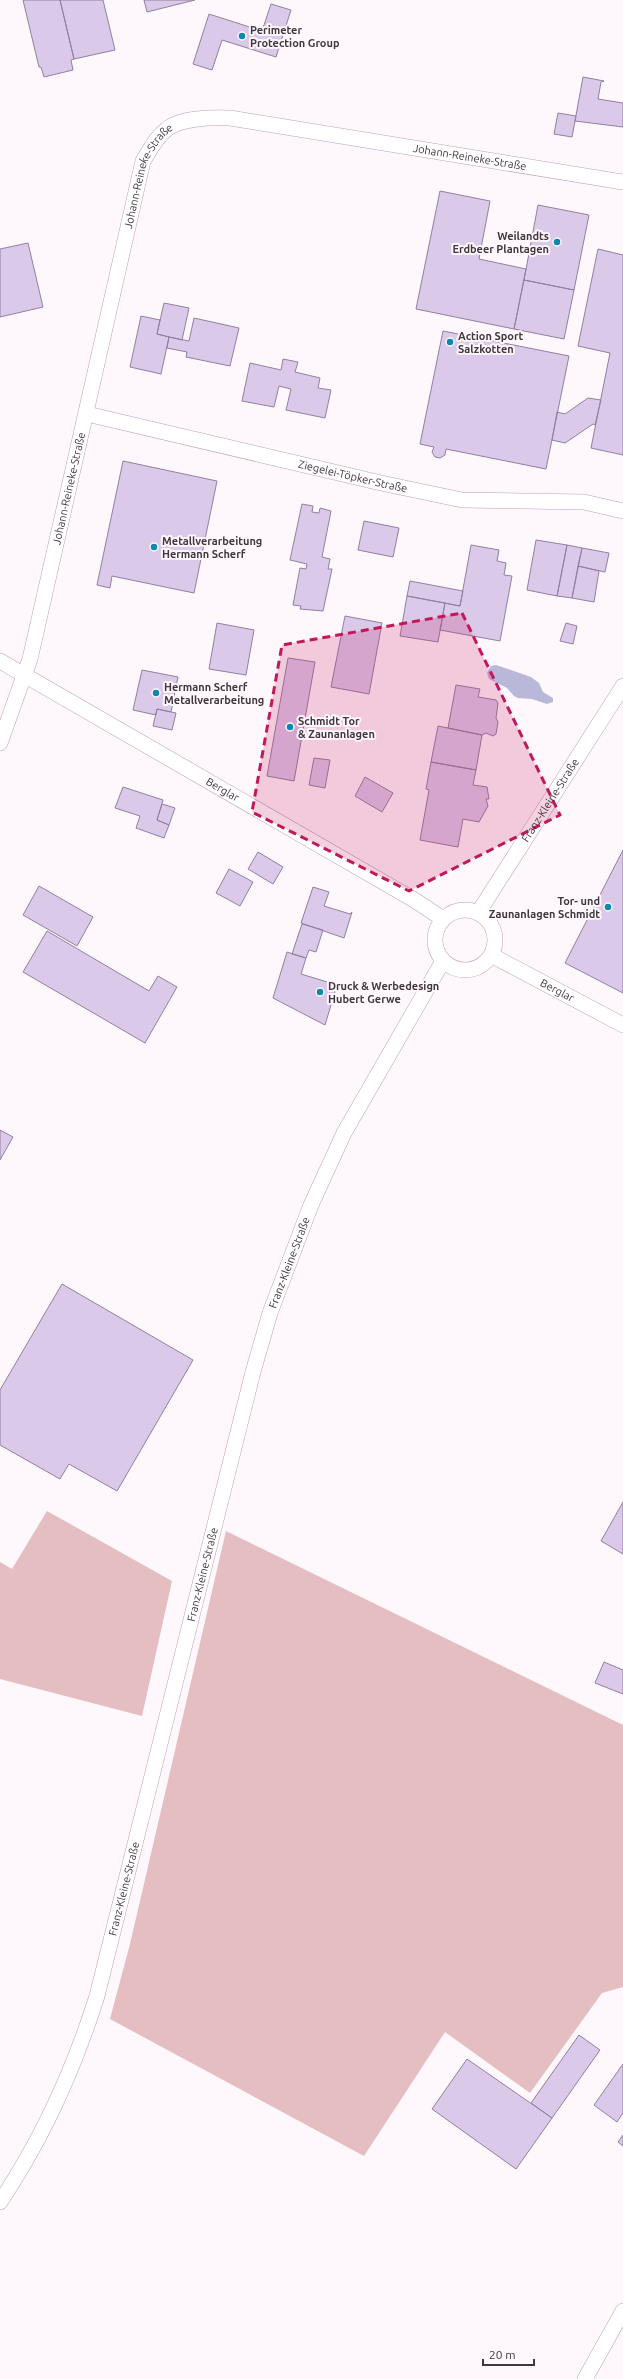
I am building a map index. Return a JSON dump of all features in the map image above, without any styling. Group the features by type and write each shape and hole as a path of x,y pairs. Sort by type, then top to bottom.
{"street":[{"name":"Johann-Reineke-Straße","path":"0,743 24,675 87,414 143,162 153,144 167,128 204,117 230,118 623,182"},
{"name":"Ziegelei-Töpker-Straße","path":"87,414 381,483 462,500 584,502 623,511"},
{"name":"Berglar","path":"0,661 416,901 443,919"},
{"name":"Franz-Kleine-Straße","path":"478,913 623,686"},
{"path":"459,911 478,913 486,919 493,931 495,946 486,962 469,970 460,970 443,961 437,950 435,937 443,919 459,911"},
{"name":"Berglar","path":"491,955 623,1025"},
{"name":"Franz-Kleine-Straße","path":"0,2202 36,2142 60,2094 81,2046 97,1996 253,1372 286,1269 344,1133 443,961"},
{"path":"585,2379 623,2311"}],"highlighted area":[{"path":"462,613 560,815 409,891 252,812 282,645"}],"shaded area":[{"path":"47,1511 172,1581 142,1716 0,1679 0,1562 12,1569"},
{"path":"226,1531 623,1725 623,1987 602,1993 530,2093 445,2032 364,2156 110,2019 130,1944"}],"water":[{"path":"496,665 531,677 539,683 543,692 553,698 553,702 547,704 532,699 518,698 514,696 507,688 489,679 487,673 491,666"}],"building":[{"path":"23,0 60,0 74,59 71,60 73,70 44,77 41,67 39,67"},
{"path":"60,0 103,0 115,50 74,59"},
{"path":"144,0 195,0 147,12"},
{"name":"Perimeter Protection Group","path":"271,4 291,10 276,57 222,40 212,70 193,64 209,14 262,31"},
{"path":"583,77 604,81 601,82 598,99 623,103 623,127 575,121"},
{"path":"558,113 576,116 572,137 554,134"},
{"path":"440,191 490,201 479,259 526,269 514,329 416,309"},
{"name":"Weilandts Erdbeer Plantagen","path":"538,205 589,215 574,290 524,280"},
{"path":"28,243 43,307 0,317 0,249"},
{"path":"598,249 623,255 623,455 591,448 610,353 578,346"},
{"path":"524,280 574,290 564,339 514,329"},
{"path":"164,303 189,308 182,340 157,334"},
{"path":"141,316 160,320 157,334 169,337 161,374 130,367"},
{"path":"194,318 239,328 230,366 186,357 187,352 167,348 169,337 189,341"},
{"path":"443,331 569,356 546,469 446,449 445,455 440,458 435,457 432,452 434,447 420,444"},
{"path":"283,359 298,362 295,372 320,378 318,388 331,390 325,418 286,410 291,389 279,386 274,407 242,401 250,363 281,370"},
{"path":"588,398 601,400 595,425 593,424 565,443 552,440 557,412 565,414"},
{"name":"Metallverarbeitung Hermann Scherf","path":"123,461 217,481 194,593 112,576 110,588 97,585"},
{"path":"302,504 313,506 312,512 319,513 320,508 331,511 322,557 330,559 328,569 332,569 323,611 300,609 301,606 293,605 300,568 306,569 307,564 290,560"},
{"path":"364,521 399,528 393,557 358,550"},
{"path":"536,540 567,545 557,596 527,590"},
{"path":"471,545 499,550 497,561 506,563 504,575 512,576 500,641 440,630 445,603 460,606"},
{"path":"567,545 582,548 572,598 557,596"},
{"path":"582,548 609,553 605,572 578,566"},
{"path":"578,566 599,571 594,602 572,598"},
{"path":"410,581 463,591 460,606 407,596"},
{"path":"407,596 445,603 438,642 400,636"},
{"path":"345,616 382,623 369,694 331,687"},
{"path":"217,623 254,630 246,675 209,669"},
{"path":"566,623 577,626 573,644 560,641"},
{"name":"Schmidt Tor & Zaunanlagen","path":"288,658 315,662 294,781 267,776"},
{"name":"Hermann Scherf Metallverarbeitung","path":"142,670 178,677 171,712 157,709 156,715 133,710"},
{"path":"456,685 480,689 478,697 496,700 498,703 496,718 498,722 496,734 493,736 486,733 482,735 448,728"},
{"path":"157,709 176,713 172,730 153,726"},
{"path":"438,726 482,735 476,770 431,762"},
{"path":"314,758 330,760 325,788 309,785"},
{"path":"431,762 476,770 473,785 487,787 489,799 486,799 488,806 479,822 463,819 458,847 420,840 429,790 426,789"},
{"path":"365,777 393,793 382,812 355,796"},
{"path":"123,787 163,800 157,820 169,825 164,838 136,828 140,816 115,808"},
{"path":"162,804 175,808 169,825 157,820"},
{"name":"Tor- und Zaunanlagen Schmidt","path":"623,850 623,993 565,963"},
{"path":"258,852 283,867 273,884 248,869"},
{"path":"229,869 253,882 240,906 216,893"},
{"path":"39,886 93,917 77,946 23,915"},
{"path":"313,887 329,892 324,906 350,914 352,912 344,938 301,923"},
{"path":"302,924 323,930 316,952 309,950 306,958 292,954"},
{"path":"47,931 149,991 158,976 177,987 145,1043 23,972"},
{"path":"287,952 306,958 301,974 337,985 325,1025 273,998"},
{"path":"0,1130 13,1137 0,1160"},
{"path":"62,1284 193,1360 117,1491 69,1464 60,1479 0,1445 0,1390"},
{"path":"623,1502 623,1554 601,1541"},
{"path":"604,1662 623,1670 623,1694 595,1683"},
{"path":"579,2035 600,2050 552,2118 531,2103"},
{"path":"467,2059 552,2118 516,2169 432,2109"},
{"path":"623,2064 623,2113 617,2122 594,2105"},
{"path":"623,2135 623,2146 618,2142"}],"place":[{"name":"Perimeter Protection Group","path":"242,36"},
{"name":"Weilandts Erdbeer Plantagen","path":"557,242"},
{"name":"Action Sport Salzkotten","path":"450,342"},
{"name":"Metallverarbeitung Hermann Scherf","path":"154,547"},
{"name":"Hermann Scherf Metallverarbeitung","path":"156,693"},
{"name":"Schmidt Tor & Zaunanlagen","path":"290,727"},
{"name":"Tor- und Zaunanlagen Schmidt","path":"608,907"},
{"name":"Druck & Werbedesign Hubert Gerwe","path":"320,992"}]}
